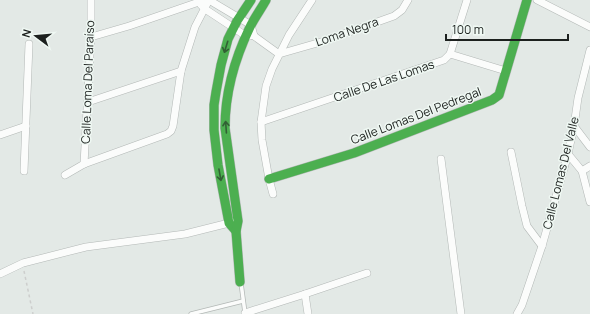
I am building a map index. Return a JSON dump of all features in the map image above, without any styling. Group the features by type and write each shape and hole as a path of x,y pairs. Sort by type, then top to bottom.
{"street":[{"name":"Calle Loma Del Paraíso","path":"84,164 91,37 91,0"},
{"path":"91,37 209,0 251,25"},
{"path":"65,175 84,164 167,134 171,131 181,71 195,27 209,0"},
{"path":"240,282 236,232 216,149 213,115 220,70 227,44 233,28 251,0"},
{"path":"234,222 225,128 225,113 228,92 234,69 250,36 251,25 266,0"},
{"path":"273,194 262,140 261,122 266,86 272,69 289,35 312,0"},
{"name":"Loma Negra","path":"279,54 321,42 394,16 402,10 408,0"},
{"path":"467,0 450,54 506,71"},
{"name":"Calle Lomas Del Pedregal","path":"269,179 354,153 492,100 499,95 527,0"},
{"path":"537,0 590,26"},
{"path":"199,2 205,9 233,28 250,36 279,54"},
{"path":"24,171 29,44"},
{"path":"586,77 590,50"},
{"name":"Calle De Las Lomas","path":"261,122 444,60 450,54"},
{"path":"88,102 181,71"},
{"name":"Calle Lomas Del Valle","path":"517,314 522,304 542,246 568,154 578,98 586,77"},
{"path":"0,135 26,126"},
{"path":"574,126 590,147"},
{"path":"512,152 527,226 542,246"},
{"path":"568,154 582,171 590,202"},
{"path":"441,159 461,314"},
{"path":"582,171 590,166"},
{"path":"0,274 22,263 86,246 185,234 234,222"},
{"path":"245,314 368,273"},
{"path":"305,294 308,314"}],"lane":[{"path":"240,282 245,314"},
{"path":"191,314 243,301"}],"path":[{"path":"22,263 33,314"}],"traffic: fast":[{"path":"236,231 229,223 218,165 214,130 214,105 221,65 228,39 237,21 251,0"},
{"path":"240,282 236,231 238,221 225,128 225,115 235,64 250,27 266,0"},
{"path":"269,179 354,153 492,100 499,95 527,0"}]}
